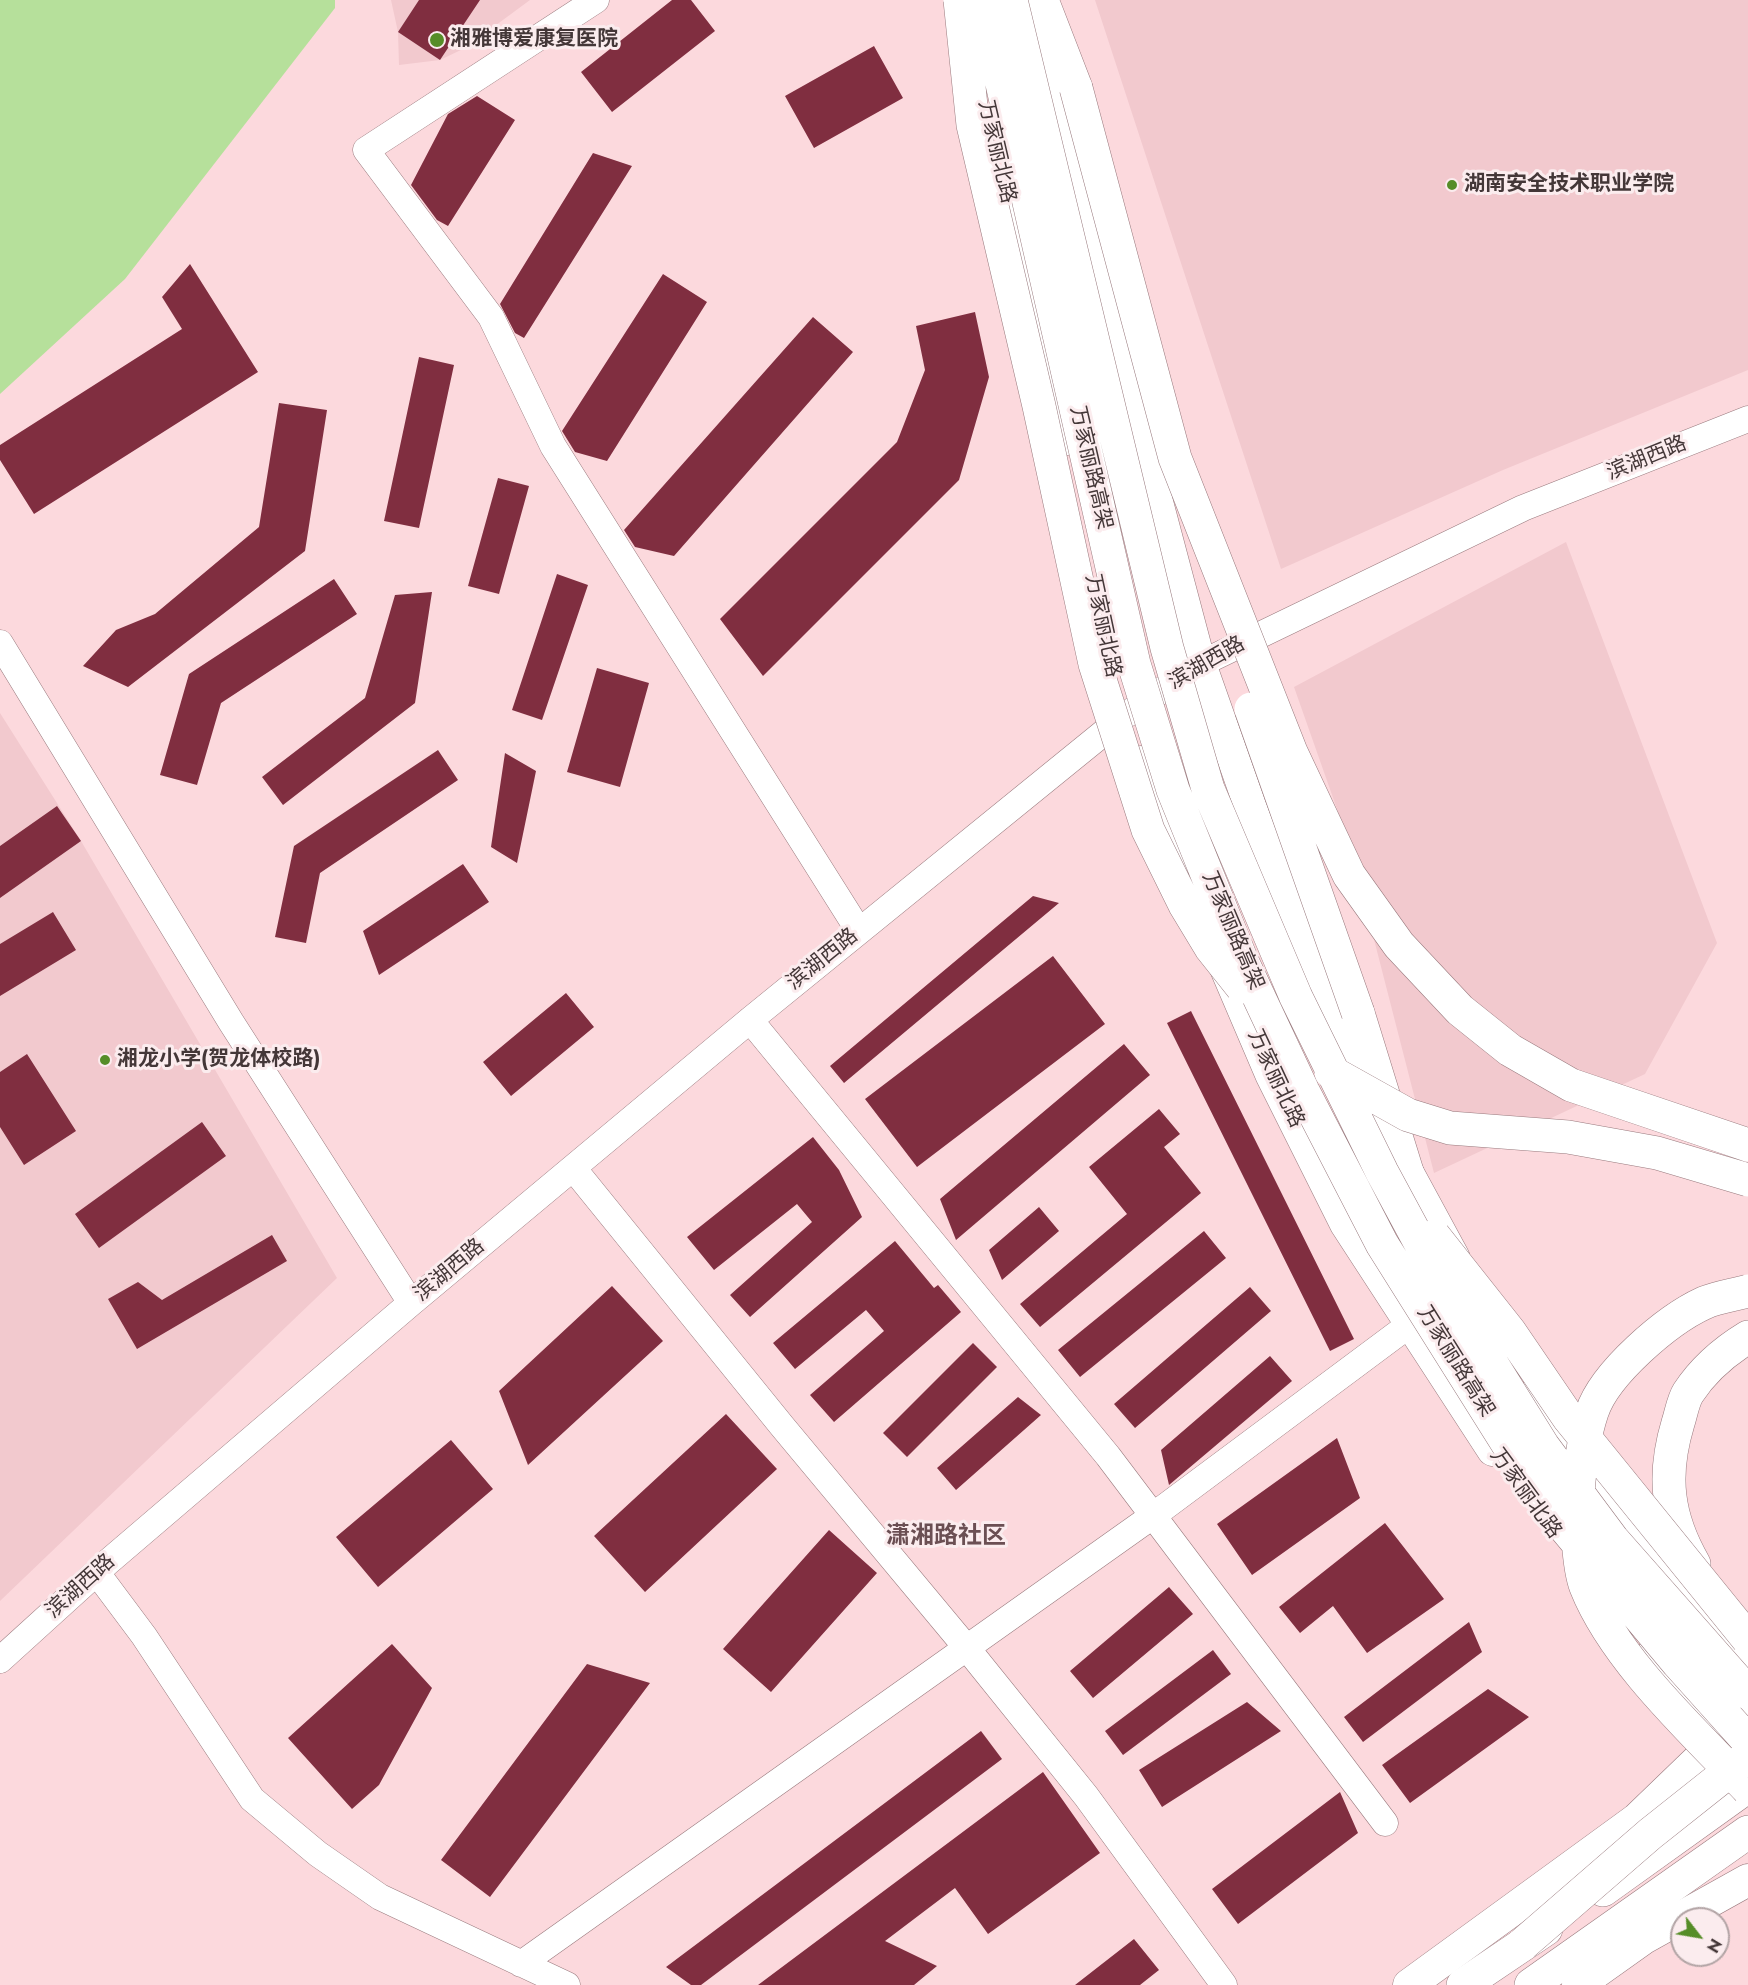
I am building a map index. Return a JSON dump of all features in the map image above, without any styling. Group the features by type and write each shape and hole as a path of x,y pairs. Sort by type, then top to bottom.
{"highway":[{"path":"960,0 973,125 1039,405 1095,664 1148,830 1185,905 1211,948 1257,1006 1295,1048 1352,1085 1408,1115 1450,1128 1568,1137 1658,1153 1748,1180"},
{"name":"万家丽路高架","path":"983,0 1134,664 1173,790 1242,961 1303,1091 1382,1244 1546,1505 1678,1663 1733,1739"},
{"name":"万家丽路高架","path":"1011,0 1164,637 1208,789 1296,997 1395,1174 1444,1287 1543,1446 1613,1540 1748,1693"},
{"path":"1042,0 1076,88 1210,595 1358,1013 1395,1174 1510,1332 1568,1417 1748,1639"},
{"path":"1175,458 1291,752 1349,875 1399,945 1460,1010 1510,1050 1571,1084 1748,1146"},
{"path":"1463,1985 1627,1874 1748,1787 1663,1697 1605,1625 1585,1585 1576,1516 1581,1455 1592,1410 1609,1380 1648,1340 1704,1303 1748,1291"},
{"path":"1713,1597 1681,1542 1669,1502 1670,1450 1687,1394 1726,1351 1748,1337"},
{"path":"1523,1944 1650,1834 1748,1756"},
{"path":"1531,1985 1748,1832"},
{"path":"1598,1939 1748,1856"}],"main road":[{"name":"万家丽北路","path":"960,0 1049,376 1123,717 1179,860 1271,1074 1346,1224 1525,1500 1733,1739 1748,1769"},
{"path":"1031,0 1134,415 1200,664 1322,997 1395,1174 1591,1484 1668,1577 1748,1666"},
{"path":"1409,1985 1637,1819 1733,1739 1748,1712"},
{"path":"1578,1985 1644,1938 1748,1880"}],"street":[{"path":"596,0 366,150 491,317 553,446 860,931"},
{"name":"滨湖西路","path":"0,1660 97,1573 411,1303 750,1020 1123,717 1200,664 1523,508 1748,419"},
{"path":"0,643 231,1022 411,1303"},
{"path":"750,1020 1154,1515 1385,1823"},
{"path":"573,1168 1086,1796 1224,1985"},
{"path":"521,1964 1154,1515 1409,1325"},
{"path":"97,1573 144,1636 252,1799 318,1854 380,1897 567,1985"}],"shaded area":[{"name":"湘雅博爱康复医院","path":"391,0 530,0 465,48 440,60 399,65 398,32"},
{"name":"湖南安全技术职业学院","path":"1095,0 1748,0 1748,370 1503,470 1281,569"},
{"path":"1566,542 1717,943 1645,1074 1434,1173 1350,846 1294,687"},
{"name":"湘龙小学(贺龙体校路)","path":"0,713 81,841 337,1278 0,1601"}],"green space":[{"path":"0,0 335,0 335,8 125,279 0,394"}],"building":[{"path":"419,0 480,0 440,60 398,32"},
{"path":"672,0 691,0 715,31 612,112 581,72"},
{"path":"874,46 903,98 814,148 785,96"},
{"path":"477,96 515,120 448,226 437,220 411,185 448,114"},
{"path":"593,153 632,166 524,338 515,333 500,304"},
{"path":"190,264 258,372 34,514 0,460 0,445 182,329 162,297"},
{"path":"663,274 707,302 607,461 575,452 562,431"},
{"path":"975,312 989,377 959,480 763,676 720,619 897,442 925,370 916,326"},
{"path":"813,317 853,352 674,556 635,547 624,530"},
{"path":"419,357 454,365 419,528 384,521"},
{"path":"279,403 327,410 305,551 128,687 83,666 116,630 155,614 259,527"},
{"path":"498,478 529,486 499,594 468,586"},
{"path":"557,574 588,585 542,720 512,710"},
{"path":"334,579 357,614 221,703 197,785 160,775 189,674"},
{"path":"432,592 415,703 283,805 262,777 365,698 395,595"},
{"path":"597,668 649,683 620,787 567,772"},
{"path":"438,750 458,780 320,873 306,943 275,937 294,846"},
{"path":"505,753 536,771 517,863 491,847"},
{"path":"57,806 81,841 0,898 0,846"},
{"path":"463,864 489,902 379,975 363,931"},
{"path":"1033,896 1059,903 844,1083 830,1066"},
{"path":"53,912 76,950 0,996 0,944"},
{"path":"1053,956 1105,1024 917,1167 865,1099"},
{"path":"566,993 594,1027 511,1096 483,1062"},
{"path":"1191,1011 1354,1339 1330,1351 1167,1023"},
{"path":"1124,1044 1150,1075 956,1240 940,1199"},
{"path":"27,1054 76,1131 24,1165 0,1127 0,1072"},
{"path":"1159,1109 1180,1134 1164,1147 1201,1193 1040,1327 1020,1304 1127,1214 1089,1167"},
{"path":"202,1122 226,1156 99,1248 75,1214"},
{"path":"813,1137 839,1170 862,1217 750,1317 730,1295 812,1222 797,1204 714,1270 687,1237"},
{"path":"1039,1207 1059,1231 1002,1280 989,1250"},
{"path":"1204,1231 1226,1258 1080,1377 1058,1350"},
{"path":"272,1235 287,1261 137,1349 108,1299 138,1282 162,1300"},
{"path":"895,1241 934,1288 938,1285 961,1312 834,1422 810,1395 884,1331 866,1310 795,1369 773,1343"},
{"path":"612,1286 663,1341 528,1465 499,1391"},
{"path":"1250,1287 1271,1311 1135,1428 1114,1404"},
{"path":"973,1343 997,1367 907,1457 883,1433"},
{"path":"1270,1356 1292,1381 1169,1485 1161,1450"},
{"path":"1018,1397 1041,1415 956,1490 937,1468"},
{"path":"726,1414 777,1469 645,1592 594,1536"},
{"path":"1337,1438 1360,1498 1252,1575 1217,1524"},
{"path":"451,1440 493,1489 378,1587 336,1537"},
{"path":"1385,1523 1444,1599 1367,1653 1333,1606 1300,1633 1279,1607"},
{"path":"829,1530 877,1573 771,1692 723,1649"},
{"path":"1169,1587 1193,1614 1093,1698 1070,1671"},
{"path":"1469,1622 1482,1652 1363,1742 1344,1717"},
{"path":"392,1644 432,1688 379,1785 352,1809 288,1738"},
{"path":"1213,1650 1231,1674 1123,1755 1105,1731"},
{"path":"587,1664 650,1683 490,1897 441,1860"},
{"path":"1488,1689 1529,1717 1410,1803 1382,1765"},
{"path":"1247,1702 1281,1731 1162,1807 1139,1770"},
{"path":"981,1731 1002,1759 701,1985 691,1985 666,1967"},
{"path":"1043,1772 1100,1853 988,1934 955,1888 885,1941 937,1966 914,1985 758,1985"},
{"path":"1340,1792 1358,1833 1238,1924 1212,1889"},
{"path":"1134,1939 1159,1970 1140,1985 1075,1985"}],"place":[{"name":"湘雅博爱康复医院","path":"437,40"},
{"name":"湖南安全技术职业学院","path":"1452,185"},
{"name":"湘龙小学(贺龙体校路)","path":"105,1060"}],"district":[{"name":"潇湘路社区","path":"946,1537"}]}
